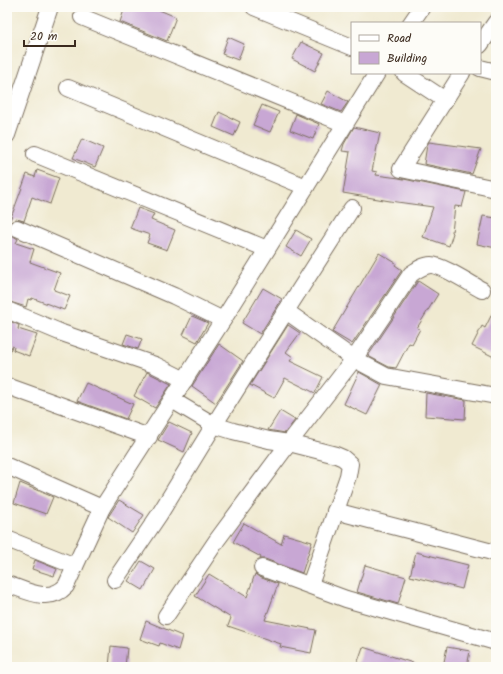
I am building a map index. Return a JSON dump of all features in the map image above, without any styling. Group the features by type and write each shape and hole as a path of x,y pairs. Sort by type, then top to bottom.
{"street":[{"path":"7,135 50,7"},
{"path":"254,7 351,47"},
{"path":"412,22 422,7"},
{"path":"82,16 345,124"},
{"path":"481,44 496,22"},
{"path":"481,68 496,72"},
{"path":"7,584 46,596 58,593 66,586 102,508 223,320 376,74"},
{"path":"406,74 445,100"},
{"path":"461,74 401,169 496,189"},
{"path":"68,88 306,187"},
{"path":"35,154 267,249"},
{"path":"115,580 159,515 214,424 352,208"},
{"path":"18,228 174,296 223,320"},
{"path":"166,616 214,545 289,443 354,359 411,274 431,265 442,268 482,290"},
{"path":"7,310 62,333 155,365 185,380"},
{"path":"286,311 354,359 386,376 496,396"},
{"path":"7,386 149,437"},
{"path":"172,400 214,424 233,431 336,455 343,458 350,464 348,476 310,586"},
{"path":"7,466 102,508"},
{"path":"335,511 496,553"},
{"path":"7,539 75,566"},
{"path":"262,568 346,599 496,642"}],"building":[{"path":"125,7 152,7 176,17 167,41 120,22"},
{"path":"228,37 244,44 238,60 222,54"},
{"path":"301,42 324,53 315,71 292,59"},
{"path":"328,91 348,102 341,112 321,104"},
{"path":"262,105 279,112 270,132 253,125"},
{"path":"219,112 240,122 234,136 213,127"},
{"path":"296,114 319,124 313,139 290,130"},
{"path":"354,127 380,133 372,171 377,172 376,175 399,178 466,192 462,207 455,206 453,233 449,246 423,237 433,207 343,193 350,152 342,151 344,144"},
{"path":"82,139 103,148 95,167 73,158"},
{"path":"429,142 481,149 472,174 424,164 427,145"},
{"path":"37,170 59,178 50,204 32,197 24,221 16,219 9,223 27,174 35,177"},
{"path":"138,208 154,214 151,220 175,230 167,250 147,243 150,235 130,228"},
{"path":"483,216 496,218 496,248 477,244"},
{"path":"8,227 10,234 18,239 16,243 34,249 30,262 60,273 54,290 70,296 64,310 32,298 31,300 28,299 26,307 7,301"},
{"path":"296,230 311,239 301,256 286,247"},
{"path":"379,253 396,263 395,265 402,270 352,344 332,332"},
{"path":"418,281 438,294 417,328 420,329 412,344 409,343 396,368 389,367 368,356"},
{"path":"263,288 282,299 260,334 242,323"},
{"path":"496,306 496,358 472,346 482,326 485,328"},
{"path":"192,316 208,323 197,342 183,335"},
{"path":"7,320 19,325 18,329 37,335 29,356 13,350 14,347 12,346 9,354 7,354"},
{"path":"288,325 300,333 286,352 293,357 290,361 323,377 315,393 285,378 274,398 250,385"},
{"path":"127,334 142,339 138,349 123,344"},
{"path":"219,344 243,361 216,403 192,386"},
{"path":"147,372 171,384 155,408 134,396"},
{"path":"359,372 382,385 367,415 344,404"},
{"path":"86,383 133,404 126,419 77,401"},
{"path":"426,393 466,400 465,419 425,416"},
{"path":"280,411 295,420 285,433 268,430"},
{"path":"169,422 192,433 184,452 158,440"},
{"path":"20,483 53,497 46,514 14,503"},
{"path":"119,500 144,515 132,533 108,517"},
{"path":"244,523 281,544 284,534 312,542 302,573 265,559 260,559 261,557 233,542"},
{"path":"416,552 468,565 462,589 410,576"},
{"path":"35,560 57,569 54,576 32,569"},
{"path":"141,561 155,569 143,590 128,581"},
{"path":"365,565 406,577 398,604 357,592"},
{"path":"209,574 247,597 255,574 278,584 265,620 316,630 311,653 280,647 281,644 228,626 231,618 195,596"},
{"path":"146,621 182,636 178,650 160,643 159,646 140,639"},
{"path":"111,646 127,648 125,667 109,667"},
{"path":"363,647 416,664 416,667 356,667"},
{"path":"447,647 470,651 467,667 443,667"}]}
